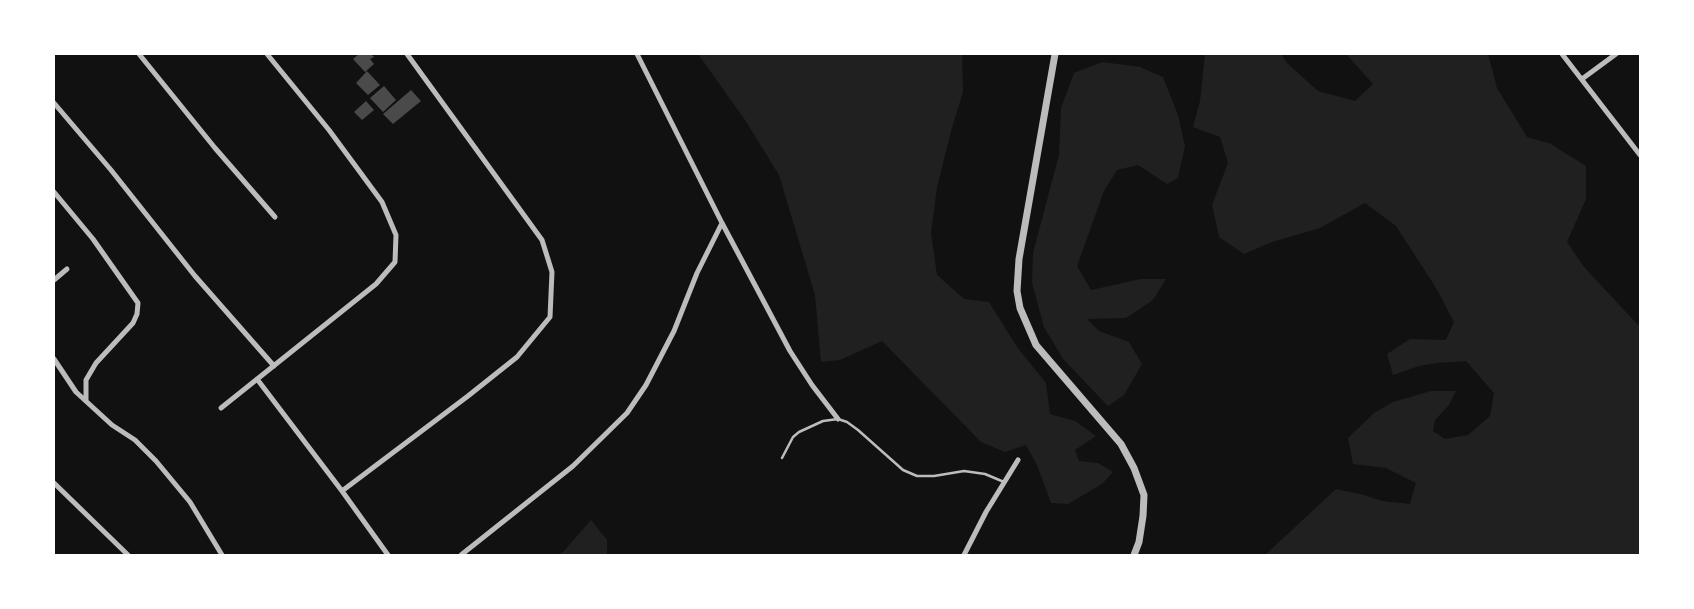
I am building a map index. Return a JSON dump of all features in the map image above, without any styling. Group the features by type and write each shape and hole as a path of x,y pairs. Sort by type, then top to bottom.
{"street":[{"path":"139,54 215,148 275,217"},
{"path":"221,408 376,284 395,262 396,235 382,202 329,130 267,54"},
{"path":"342,491 517,357 550,317 552,272 542,240 407,54"},
{"path":"637,54 722,223 790,351 812,385 838,419"},
{"path":"1055,54 1019,259 1017,291 1020,308 1036,344 1121,444 1134,468 1144,495 1140,533 1134,555"},
{"path":"1562,54 1640,155"},
{"path":"1582,79 1616,54"},
{"path":"54,103 111,170 195,276 274,366"},
{"path":"54,192 93,239 138,303 137,314 133,323 96,363 86,380 86,401"},
{"path":"461,555 573,466 627,414 646,385 666,346 697,273 722,223"},
{"path":"54,280 67,269"},
{"path":"54,359 76,392 112,425 135,440 156,461 190,502 222,555"},
{"path":"257,379 388,555"},
{"path":"964,555 1018,460"},
{"path":"54,483 128,555"}],"lane":[{"path":"782,458 793,437 799,432 823,421 838,419 847,422 858,430 902,470 917,476 934,476 964,471 985,474 1004,482"}],"shaded area":[{"path":"698,54 962,54 963,92 937,187 931,233 937,275 964,299 989,302 1017,347 1046,383 1050,414 1075,421 1096,436 1075,450 1079,461 1098,463 1113,472 1102,484 1068,504 1051,503 1037,465 1026,445 1005,452 981,442 882,341 840,360 821,362 815,295 779,175 745,120"},
{"path":"1205,54 1281,54 1287,63 1318,91 1355,101 1373,84 1346,54 1488,54 1497,88 1527,137 1549,143 1586,166 1586,199 1567,242 1584,267 1640,327 1640,555 1265,555 1336,489 1382,501 1410,504 1416,483 1386,468 1353,464 1348,438 1374,413 1393,402 1431,391 1456,391 1449,405 1435,420 1433,431 1445,439 1468,435 1490,416 1494,393 1466,361 1419,366 1393,375 1387,354 1410,339 1446,340 1454,322 1436,288 1396,226 1365,203 1320,228 1272,242 1244,254 1219,237 1212,205 1228,163 1220,137 1193,127 1200,101"},
{"path":"1102,62 1140,67 1163,77 1178,115 1185,146 1178,178 1167,184 1138,165 1117,170 1104,191 1077,266 1091,290 1141,279 1166,279 1153,300 1126,318 1087,319 1099,331 1129,342 1142,364 1124,395 1108,406 1063,359 1044,327 1032,283 1033,253 1059,155 1061,108 1074,73"},
{"path":"591,520 607,540 607,555 557,555 563,552"}],"building":[{"path":"359,54 371,54 374,57 370,59 374,64 365,72 353,59"},
{"path":"367,71 380,85 368,95 356,83"},
{"path":"384,86 396,100 383,112 370,98"},
{"path":"411,90 421,101 393,124 383,114"},
{"path":"366,101 374,110 362,120 354,112"}]}
